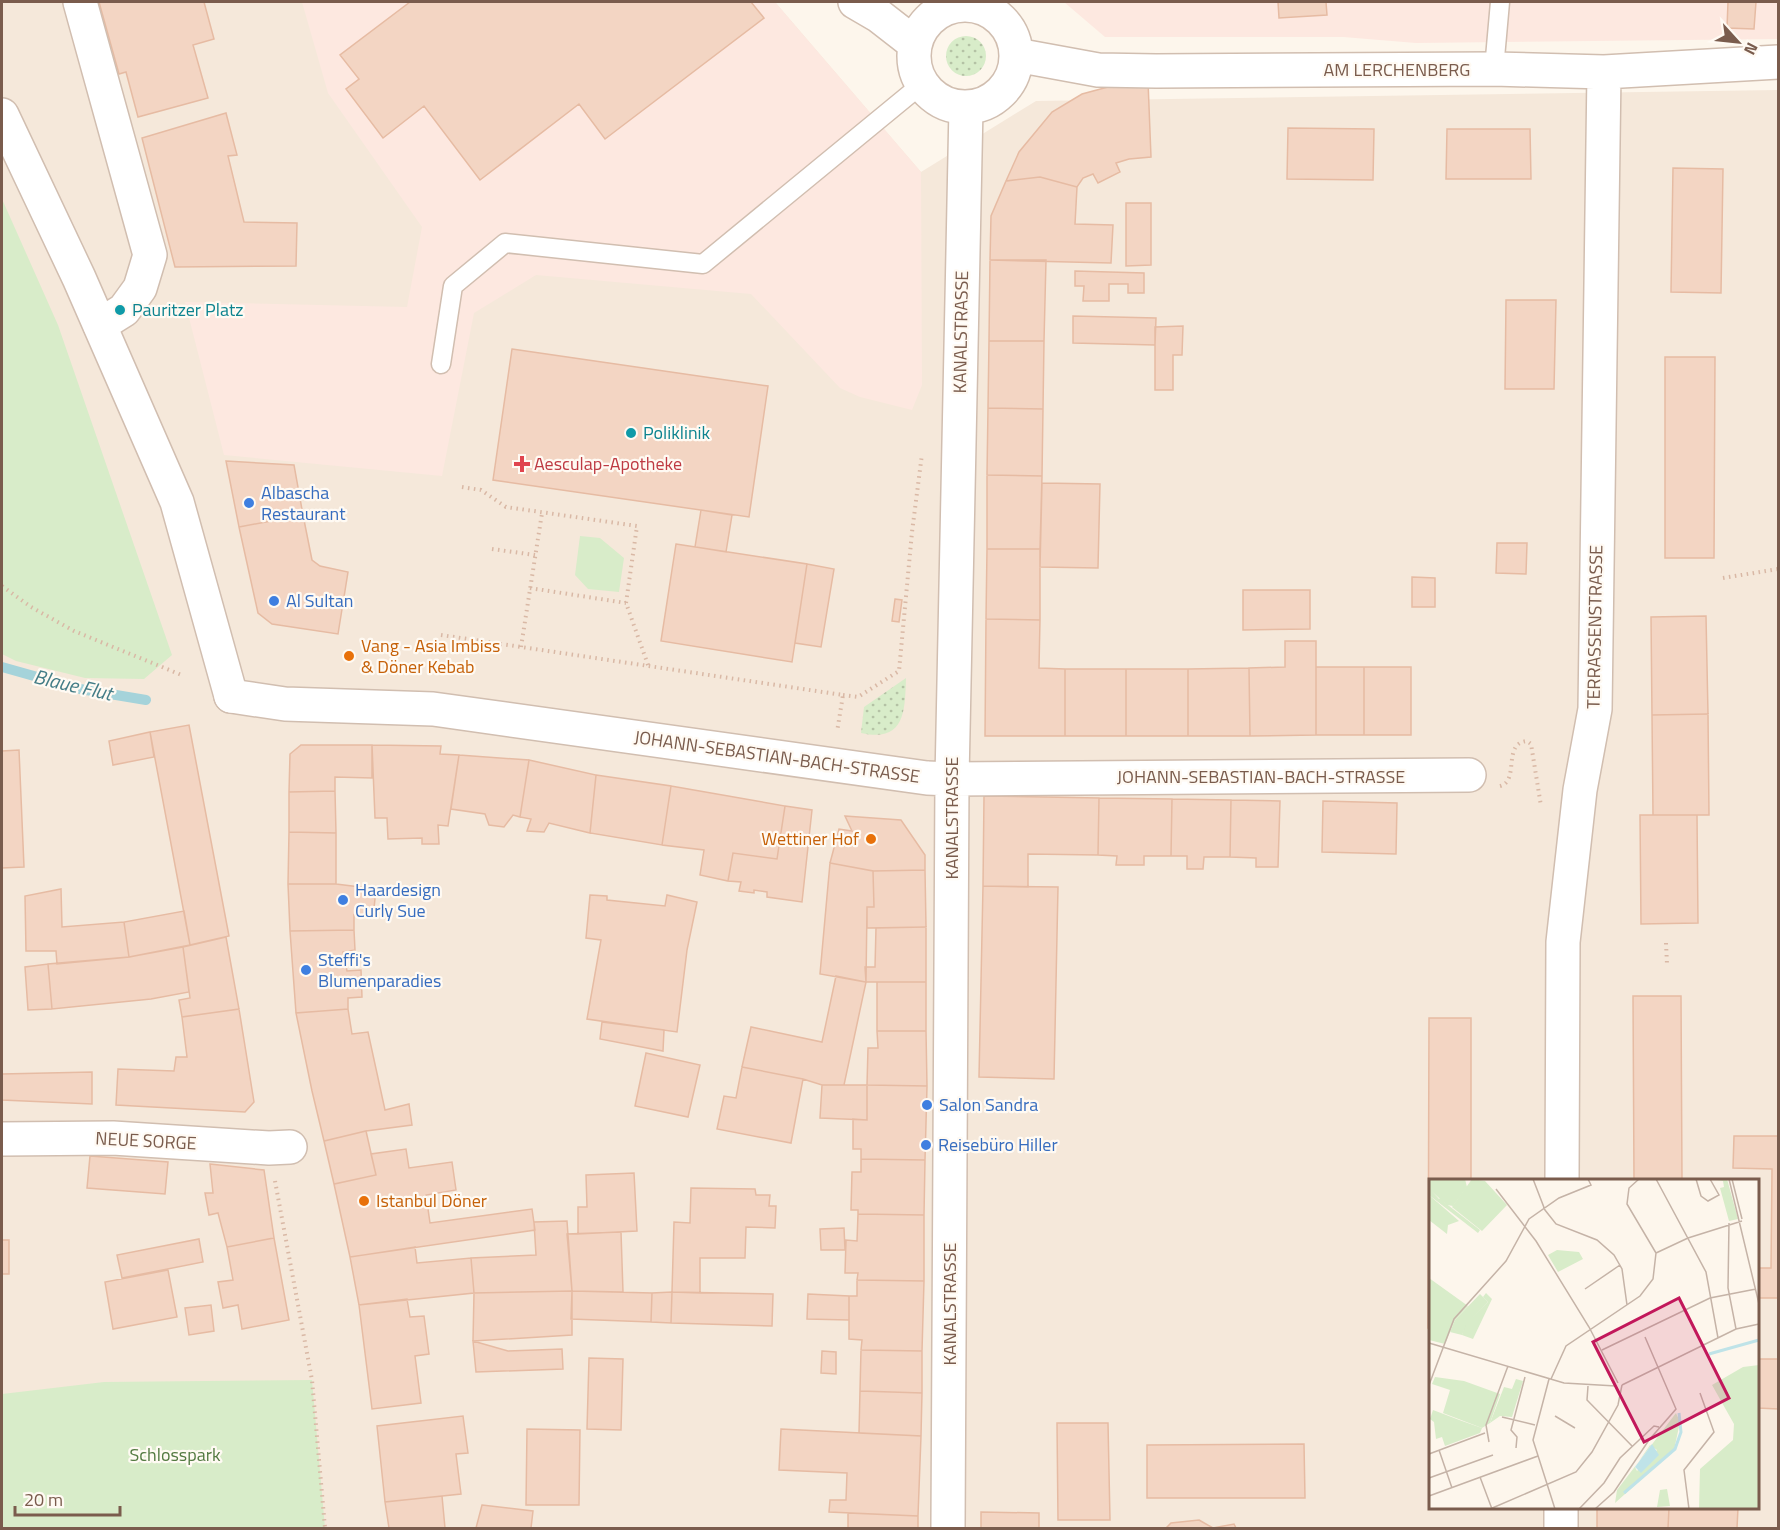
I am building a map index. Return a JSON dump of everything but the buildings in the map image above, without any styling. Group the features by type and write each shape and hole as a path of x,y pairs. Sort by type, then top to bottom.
{"street":[{"path":"2,115 100,326 124,310 140,288 150,255 80,2"},
{"path":"855,2 879,16 915,44"},
{"path":"960,5 994,7 1012,38 1016,55 1014,71 1006,85 995,97 981,104 966,107 948,104 934,96 922,84 916,71 915,44 921,29 932,17 945,9 960,5"},
{"name":"AM LERCHENBERG","path":"1016,55 1098,70 1494,69 1604,72 1779,63"},
{"name":"TERRASSENSTRASSE","path":"1562,1179 1563,942 1580,790 1595,709 1604,72"},
{"name":"KANALSTRASSE","path":"948,1528 952,779 966,107"},
{"name":"JOHANN-SEBASTIAN-BACH-STRASSE","path":"100,326 177,502 231,696 285,704 433,709 927,778 1469,775"},
{"name":"NEUE SORGE","path":"2,1139 113,1138 280,1147"},
{"path":"1561,1509 1561,1528"}],"lane":[{"path":"1494,69 1500,2"},
{"path":"441,364 453,286 505,243 703,264 922,84"}],"path":[{"path":"441,635 858,697 899,671 922,451"},
{"path":"462,488 482,490 506,507 637,526 626,603 648,665"},
{"path":"521,647 542,513"},
{"path":"492,549 535,555"},
{"path":"1723,578 1779,569"},
{"path":"2,586 31,607 74,631 184,676"},
{"path":"530,588 626,603"},
{"path":"832,765 843,695"},
{"path":"1469,775 1491,787 1503,786 1507,783 1514,750 1518,744 1524,740 1527,741 1531,744 1537,786 1547,827 1552,832 1574,839"},
{"path":"1666,943 1667,964"},
{"path":"280,1147 312,1380 325,1528"}],"shaded area":[{"path":"2,2 775,2 921,172 1036,101 1778,90 1778,1528 2,1528"},
{"path":"302,2 775,2 921,172 922,385 912,410 860,397 840,388 751,294 536,275 474,313 442,476 224,455 185,302 407,307 422,227 328,93"},
{"path":"1064,2 1778,2 1778,39 1416,43 1343,37 1105,37"}],"green space":[{"path":"966,36 974,37 980,42 985,48 985,64 980,70 974,75 966,76 958,75 952,70 947,64 946,56 947,48 952,42 958,37"},
{"path":"2,199 58,325 172,655 144,679 85,678 16,661 2,654"},
{"path":"580,536 600,538 624,558 619,592 588,589 575,575"},
{"path":"906,678 905,702 900,722 886,733 876,735 861,733 864,707"},
{"name":"Schlosspark","path":"312,1380 325,1528 2,1528 2,1394 104,1382"}],"waterway":[{"name":"Blaue Flut","path":"2,667 80,689 146,700"}],"place":[{"name":"Pauritzer Platz","path":"120,310"},
{"name":"Poliklinik","path":"631,433"},
{"name":"Aesculap-Apotheke","path":"522,464"},
{"name":"Albascha Restaurant","path":"249,503"},
{"name":"Al Sultan","path":"274,601"},
{"name":"Vang - Asia Imbiss & Döner Kebab","path":"349,656"},
{"name":"Wettiner Hof","path":"871,839"},
{"name":"Haardesign Curly Sue","path":"343,900"},
{"name":"Steffi's Blumenparadies","path":"306,970"},
{"name":"Salon Sandra","path":"927,1105"},
{"name":"Reisebüro Hiller","path":"926,1145"},
{"name":"Istanbul Döner","path":"364,1201"}]}
